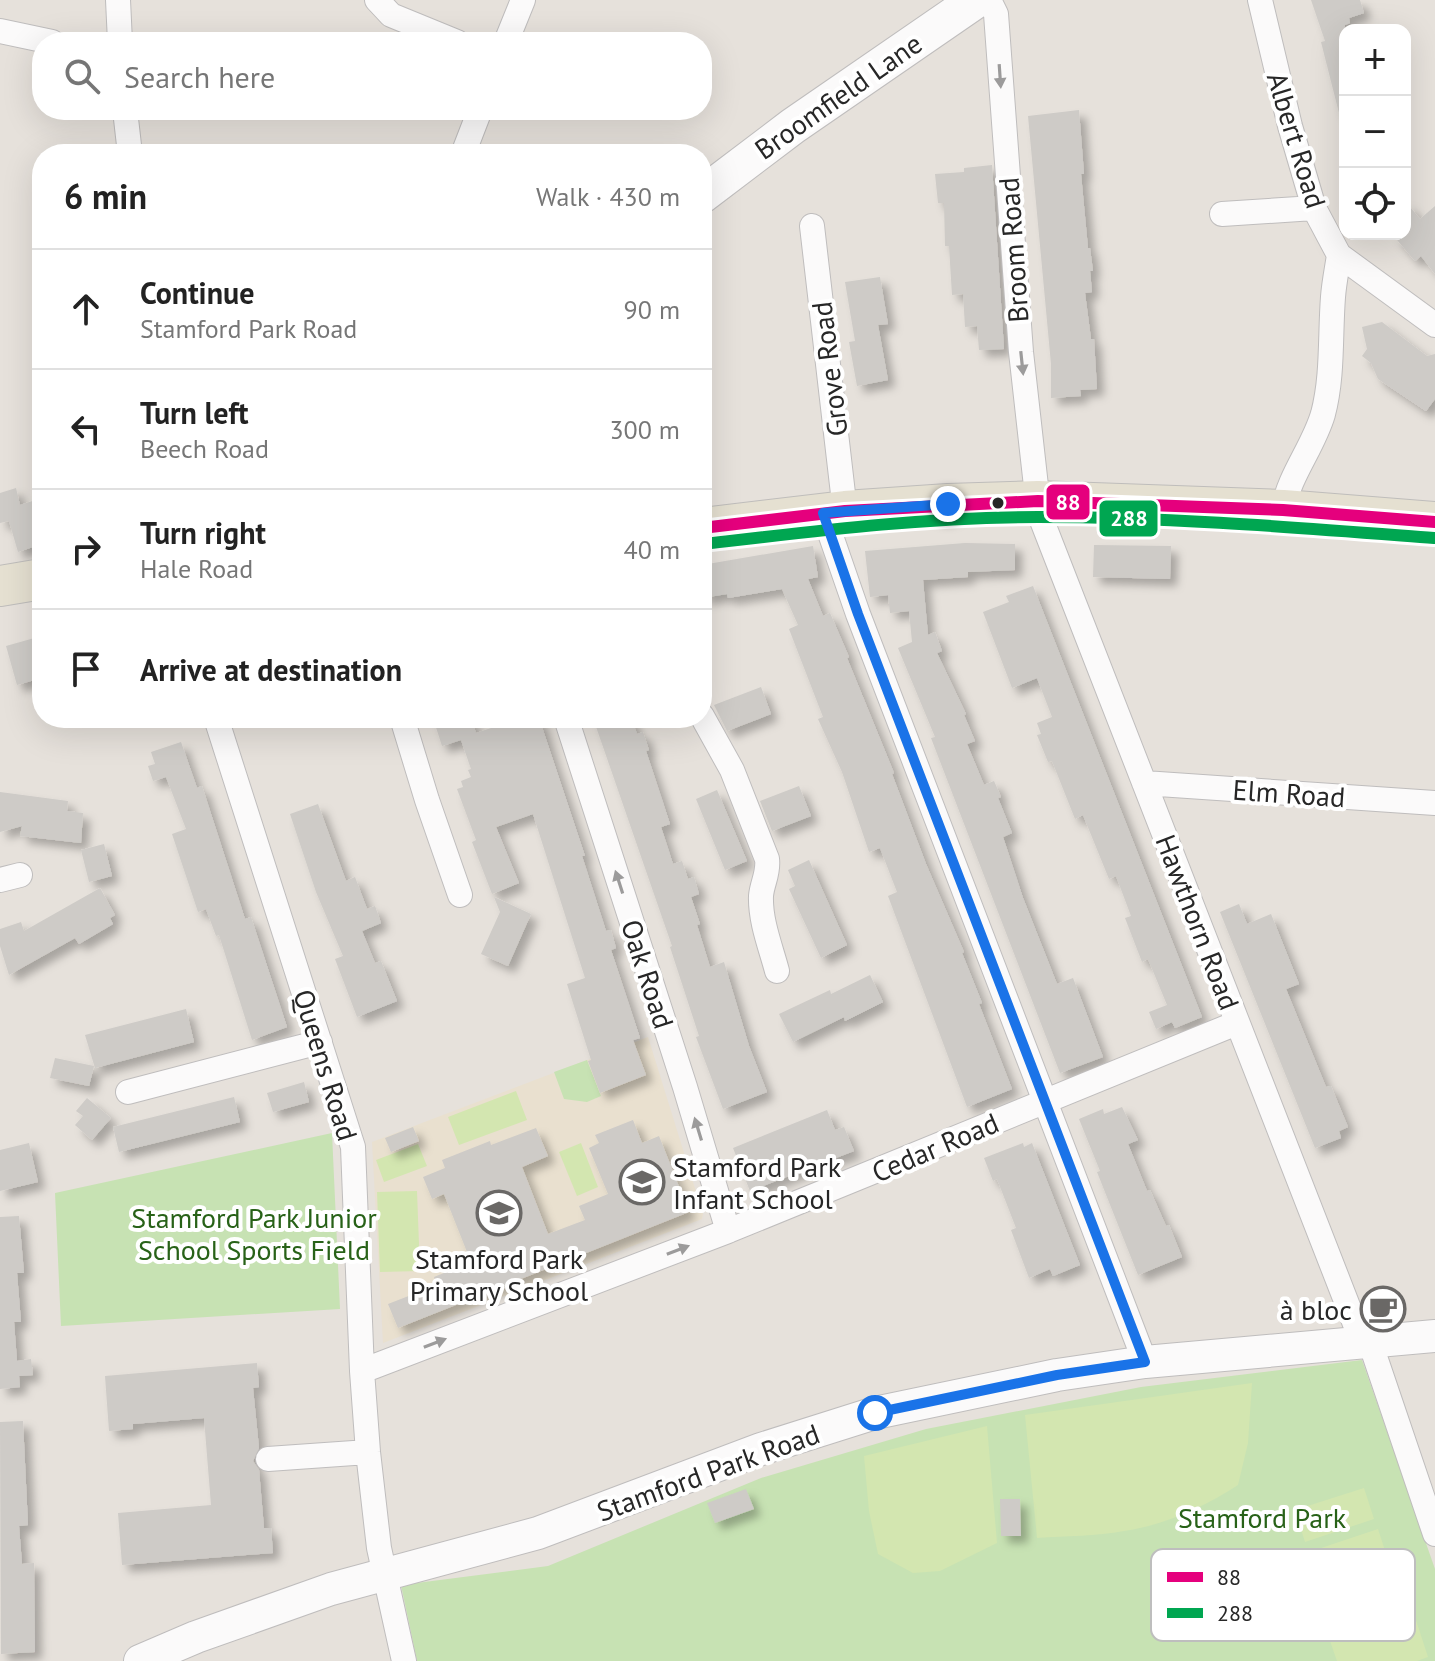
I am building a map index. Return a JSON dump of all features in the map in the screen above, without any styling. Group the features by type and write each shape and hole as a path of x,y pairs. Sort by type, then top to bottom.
{"main road":[{"name":"Broomfield Lane","path":"712,187 793,126 976,0"},
{"path":"712,527 834,512 1038,501 1153,503 1435,522"},
{"path":"0,586 32,581"}],"street":[{"path":"118,0 120,32"},
{"path":"377,0 391,15 433,32"},
{"path":"510,32 523,0"},
{"name":"Broom Road","path":"989,0 996,14 1021,352 1038,501"},
{"name":"Albert Road","path":"1260,0 1290,126 1314,208 1339,255 1435,325"},
{"path":"0,31 32,38"},
{"path":"126,120 129,144"},
{"path":"467,144 476,120"},
{"path":"1222,214 1314,208"},
{"name":"Grove Road","path":"812,226 834,512 858,614 1145,1362"},
{"path":"1283,510 1286,491 1316,433 1323,412 1329,383 1333,296 1339,255"},
{"name":"Hawthorn Road","path":"1038,501 1043,527 1366,1342 1435,1534"},
{"name":"Queens Road","path":"219,728 353,1147 368,1452 379,1548 404,1661"},
{"path":"405,728 460,895"},
{"name":"Oak Road","path":"569,728 728,1231"},
{"path":"709,728 732,770 767,859 761,910 777,971"},
{"name":"Elm Road","path":"1144,783 1435,803"},
{"name":"Cedar Road","path":"362,1371 728,1231 1237,1023"},
{"path":"128,1092 320,1042"},
{"name":"Stamford Park Road","path":"154,1658 331,1589 562,1525 750,1453 875,1413 1057,1375 1145,1362 1435,1336"},
{"path":"268,1459 368,1452"}],"shaded area":[{"path":"648,1037 702,1219 383,1343 372,1142"}],"green space":[{"path":"587,1060 601,1096 587,1102 564,1099 554,1072"},
{"path":"516,1091 527,1120 459,1145 448,1117"},
{"name":"Stamford Park Junior School Sports Field","path":"332,1133 340,1309 61,1326 55,1193"},
{"path":"581,1143 598,1187 577,1196 559,1152"},
{"path":"418,1144 427,1166 384,1182 376,1160"},
{"path":"417,1191 420,1271 380,1272 377,1192"},
{"name":"Stamford Park","path":"1362,1360 1435,1569 1435,1661 417,1661 401,1585 548,1566 761,1478 926,1429 1141,1387"},
{"path":"1252,1383 1248,1443 1238,1485 1198,1508 1139,1528 1103,1534 1037,1538 1025,1415"},
{"path":"987,1426 997,1543 940,1571 913,1573 878,1554 869,1511 864,1456"},
{"path":"1364,1488 1374,1519 1305,1542 1295,1510"},
{"path":"1378,1529 1384,1549 1318,1549"},
{"path":"1415,1617 1428,1657 1417,1661 1337,1661 1330,1641 1415,1641"}],"building":[{"path":"1311,0 1360,0 1364,13 1349,18 1350,23 1339,24 1339,113 1321,42 1325,41"},
{"path":"1079,110 1084,174 1081,174 1093,271 1090,271 1092,292 1085,293 1091,339 1094,339 1097,389 1080,390 1081,396 1051,398 1051,364 1028,116"},
{"path":"992,165 1004,349 979,350 977,326 965,327 963,294 952,295 949,246 945,246 944,203 938,203 935,174 964,172 964,168"},
{"path":"1435,206 1435,274 1421,256 1415,261 1397,240 1411,240 1411,208 1420,219"},
{"path":"880,277 888,324 878,325 888,380 857,386 849,342 855,341 845,282"},
{"path":"1382,322 1427,356 1435,354 1435,399 1426,411 1378,379 1371,363 1362,356 1367,349 1362,327"},
{"path":"16,488 20,505 32,501 32,547 18,552 9,521 0,523 0,493"},
{"path":"965,543 1015,544 1015,570 968,572 968,577 923,580 928,635 935,632 942,651 937,653 966,714 975,741 967,744 984,785 994,781 1001,797 998,798 1012,833 1003,837 1057,984 1073,978 1103,1057 1060,1073 931,738 935,737 898,648 912,642 909,611 890,613 888,595 870,597 865,551"},
{"path":"1094,545 1171,546 1170,579 1093,577"},
{"path":"813,546 818,577 808,579 823,616 830,613 849,657 926,864 964,952 982,1003 979,1004 1012,1089 967,1107 888,896 897,892 880,848 869,852 842,772 818,719 823,717 789,629 798,625 782,589 728,598 727,594 712,596 712,563"},
{"path":"1033,586 1202,1017 1175,1028 1172,1022 1156,1029 1149,1012 1167,1005 1148,959 1142,962 1125,918 1131,916 1116,876 1109,879 1083,815 1075,819 1052,761 1048,762 1037,735 1041,734 1037,723 1052,717 1037,678 1012,688 983,612 1009,602 1006,596"},
{"path":"32,639 32,681 17,685 6,646"},
{"path":"761,687 771,714 727,731 714,705"},
{"path":"436,728 474,728 476,733 491,728 542,728 585,856 582,856 606,931 611,930 616,948 611,950 640,1038 633,1040 646,1075 600,1093 567,984 585,978 533,814 496,827 519,883 492,894 472,842 476,840 457,789 463,787 461,781 471,777 468,770 471,769 461,740 442,746"},
{"path":"596,728 635,728 637,734 643,732 649,750 646,751 670,824 661,827 673,864 682,861 688,879 694,877 699,894 691,897 710,967 724,962 749,1046 767,1092 723,1109 696,1037 699,1036 672,946"},
{"path":"181,742 197,788 202,786 245,919 251,917 287,1027 252,1040 219,935 216,936 206,909 198,912 172,834 186,829 166,777 153,781 148,766 155,764 151,752"},
{"path":"799,786 811,816 772,831 760,801"},
{"path":"717,790 747,861 725,870 696,799"},
{"path":"0,792 68,801 67,811 83,813 81,843 20,836 22,826 0,832"},
{"path":"318,804 346,881 355,877 367,909 375,906 381,923 362,931 375,963 381,961 397,1001 357,1017 335,959 343,956 316,892 290,814"},
{"path":"104,844 112,876 89,882 81,850"},
{"path":"809,860 847,945 821,958 789,889 795,886 788,870"},
{"path":"100,888 115,915 110,918 113,924 79,944 75,938 9,975 0,946 0,929 21,922 24,931"},
{"path":"494,897 531,914 508,966 481,954 500,912"},
{"path":"1239,904 1247,924 1271,914 1299,984 1286,989 1326,1087 1331,1086 1348,1127 1339,1131 1341,1138 1315,1148 1220,912"},
{"path":"870,975 883,1002 793,1042 779,1014"},
{"path":"186,1009 194,1042 95,1068 85,1035"},
{"path":"55,1058 94,1066 89,1086 50,1078"},
{"path":"304,1082 309,1102 273,1112 267,1093"},
{"path":"234,1097 240,1122 119,1152 113,1127"},
{"path":"87,1098 111,1118 92,1140 75,1125 83,1116 76,1111"},
{"path":"1122,1107 1138,1140 1128,1144 1147,1191 1150,1190 1166,1226 1169,1225 1182,1257 1138,1275 1079,1119 1103,1109 1104,1114"},
{"path":"827,1110 835,1130 844,1127 854,1151 750,1191 733,1148"},
{"path":"633,1120 642,1143 659,1136 689,1212 398,1328 388,1304 437,1285 434,1277 471,1262 444,1194 432,1199 423,1177 445,1168 442,1160 490,1141 491,1145 536,1128 548,1156 522,1167 548,1234 585,1220 579,1206 608,1194 589,1148 599,1143 595,1135"},
{"path":"413,1127 419,1141 391,1152 385,1138"},
{"path":"29,1143 38,1182 0,1191 0,1150"},
{"path":"1023,1143 1024,1147 1032,1143 1080,1265 1053,1276 1050,1269 1029,1278 1011,1230 1016,1228 997,1179 993,1181 984,1158"},
{"path":"19,1216 24,1273 17,1273 21,1322 14,1322 17,1361 31,1359 33,1375 19,1376 20,1387 0,1389 0,1217"},
{"path":"257,1363 259,1387 253,1388 259,1448 253,1461 259,1470 264,1528 271,1528 273,1553 122,1565 118,1513 211,1505 204,1418 133,1424 133,1429 109,1431 105,1376"},
{"path":"23,1421 28,1525 19,1526 22,1564 34,1563 35,1652 1,1654 0,1422"},
{"path":"746,1489 754,1509 715,1523 707,1503"},
{"path":"1000,1499 1020,1499 1021,1536 1001,1536"}],"transit line":[{"name":"88","path":"712,527 845,511 1038,501 1283,510 1435,522"},
{"name":"288","path":"712,543 912,522 1038,517 1186,521 1434,538"}],"place":[{"name":"Stamford Park Infant School","path":"642,1182"},
{"name":"Stamford Park Primary School","path":"499,1213"},
{"name":"à bloc","path":"1383,1309"}],"route":[{"path":"875,1413 1057,1375 1145,1362 858,614 823,513 948,504"}]}
